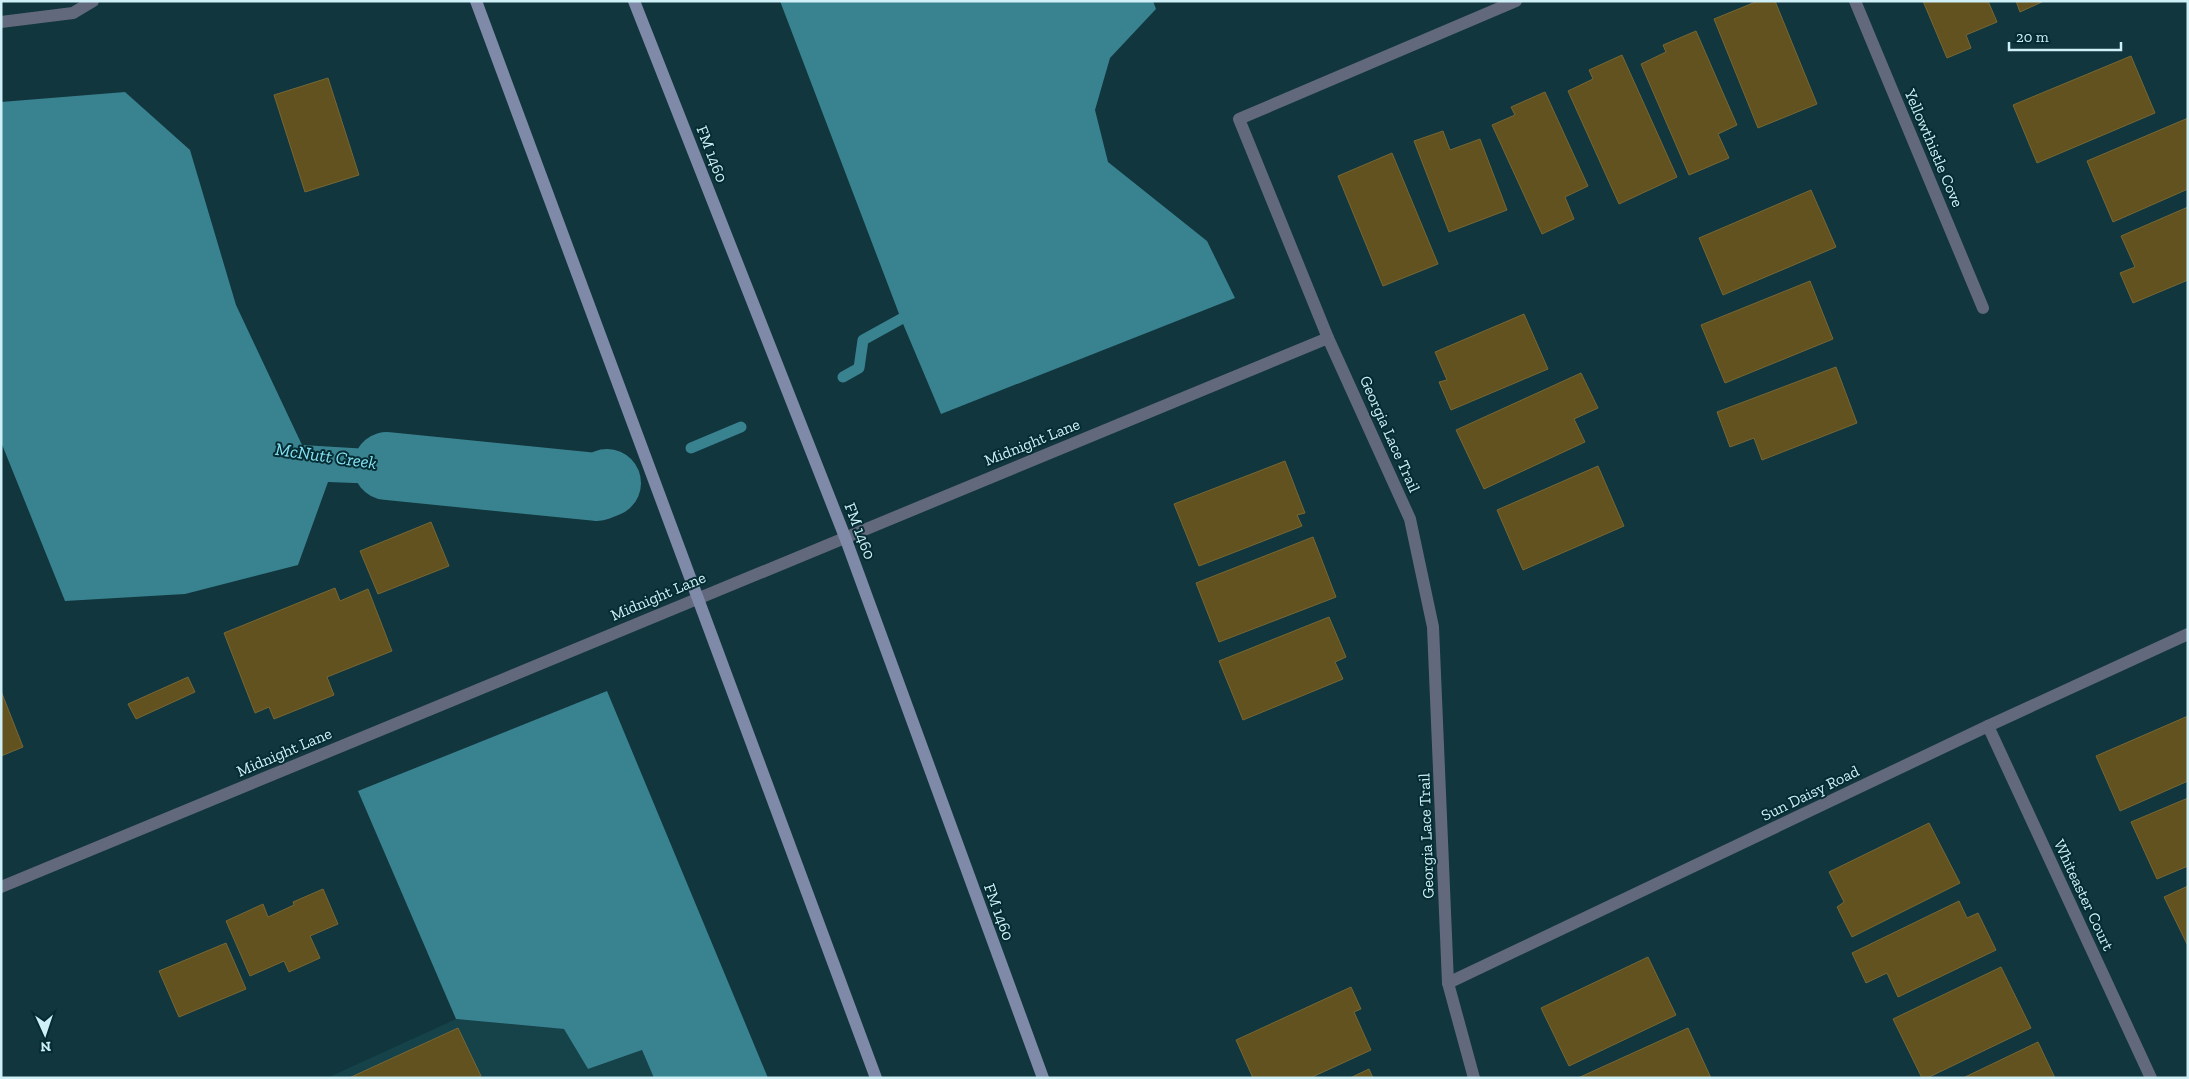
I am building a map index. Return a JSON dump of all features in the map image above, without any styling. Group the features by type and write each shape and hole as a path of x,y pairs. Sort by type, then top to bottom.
{"main road":[{"path":"476,1 876,1078"},
{"name":"FM 1460","path":"634,1 845,537 1043,1078"}],"street":[{"path":"1,22 73,13 93,1"},
{"name":"Georgia Lace Trail","path":"1474,1078 1448,984 1433,627 1410,519 1328,338 1240,118 1516,1"},
{"name":"Yellowthistle Cove","path":"1855,1 1983,308"},
{"name":"Midnight Lane","path":"1,887 1328,338"},
{"name":"Sun Daisy Road","path":"1448,984 1988,726 2188,634"},
{"name":"Whiteaster Court","path":"1988,726 2151,1078"}],"shaded area":[{"path":"456,1019 564,1029 588,1069 642,1050 654,1078 327,1078"}],"water":[{"path":"780,1 1153,1 1156,9 1110,58 1095,110 1108,162 1207,241 1235,298 941,414 901,319"},
{"path":"125,92 190,150 236,305 302,445 470,455 486,488 328,482 298,565 185,594 65,601 1,442 1,102"},
{"path":"607,691 768,1078 654,1078 642,1050 588,1069 564,1029 456,1019 358,791"}],"building":[{"path":"1758,1 1775,1 1817,104 1758,128 1714,19"},
{"path":"1923,1 1988,1 1997,22 1966,35 1971,48 1947,58"},
{"path":"2016,1 2044,1 2020,12"},
{"path":"1696,31 1737,125 1718,134 1729,158 1689,175 1641,64 1666,52 1663,45"},
{"path":"1622,55 1677,177 1619,204 1568,91 1593,79 1589,70"},
{"path":"2131,56 2155,113 2037,163 2013,105"},
{"path":"328,78 359,175 305,192 274,95"},
{"path":"1545,92 1588,186 1565,197 1574,219 1542,234 1492,125 1515,115 1511,107"},
{"path":"2188,118 2188,189 2113,222 2087,161"},
{"path":"1443,131 1450,150 1480,139 1507,210 1449,232 1414,141"},
{"path":"1392,153 1438,264 1383,286 1338,176"},
{"path":"1811,190 1836,247 1723,295 1699,238"},
{"path":"2188,207 2188,280 2133,303 2120,273 2135,267 2121,236"},
{"path":"1810,281 1833,339 1725,383 1701,325"},
{"path":"1524,314 1548,369 1451,410 1439,382 1447,380 1435,352"},
{"path":"1836,367 1857,423 1762,460 1754,438 1730,447 1717,412"},
{"path":"1581,373 1598,408 1574,419 1585,442 1484,489 1456,430"},
{"path":"1285,461 1305,513 1297,515 1302,526 1199,566 1174,504"},
{"path":"1598,466 1624,526 1523,570 1497,510"},
{"path":"431,522 449,566 378,594 360,551"},
{"path":"1313,537 1336,597 1219,642 1196,583"},
{"path":"335,588 340,601 368,589 392,651 327,677 334,695 274,719 269,707 255,713 224,633"},
{"path":"1329,617 1346,657 1335,662 1343,679 1243,720 1219,661"},
{"path":"188,677 195,692 136,719 128,704"},
{"path":"1,691 23,747 1,756"},
{"path":"2188,716 2188,781 2120,811 2096,756"},
{"path":"2188,798 2188,866 2157,879 2131,822"},
{"path":"1929,823 1960,883 1852,937 1837,907 1844,902 1829,872"},
{"path":"2188,886 2188,946 2164,897"},
{"path":"323,889 338,924 310,936 320,958 289,972 284,961 250,976 226,921 263,904 268,917 294,905 293,902"},
{"path":"1959,901 1967,918 1978,913 1996,950 1898,997 1887,973 1866,983 1852,953"},
{"path":"226,943 246,989 179,1017 159,971"},
{"path":"1648,957 1676,1015 1569,1066 1541,1008"},
{"path":"2001,967 2031,1028 1927,1078 1922,1078 1893,1019"},
{"path":"1351,987 1361,1009 1354,1012 1371,1050 1310,1078 1253,1078 1236,1040"},
{"path":"458,1028 481,1076 476,1078 349,1078"},
{"path":"1688,1028 1711,1078 1578,1078"},
{"path":"2038,1042 2055,1078 1963,1078"},
{"path":"1369,1069 1373,1078 1350,1078"}],"waterway":[{"name":"McNutt Creek","path":"843,377 859,368 863,340 901,319 914,315"},
{"name":"McNutt Creek","path":"691,448 741,427"},
{"name":"McNutt Creek","path":"387,466 597,487 607,483"}]}
